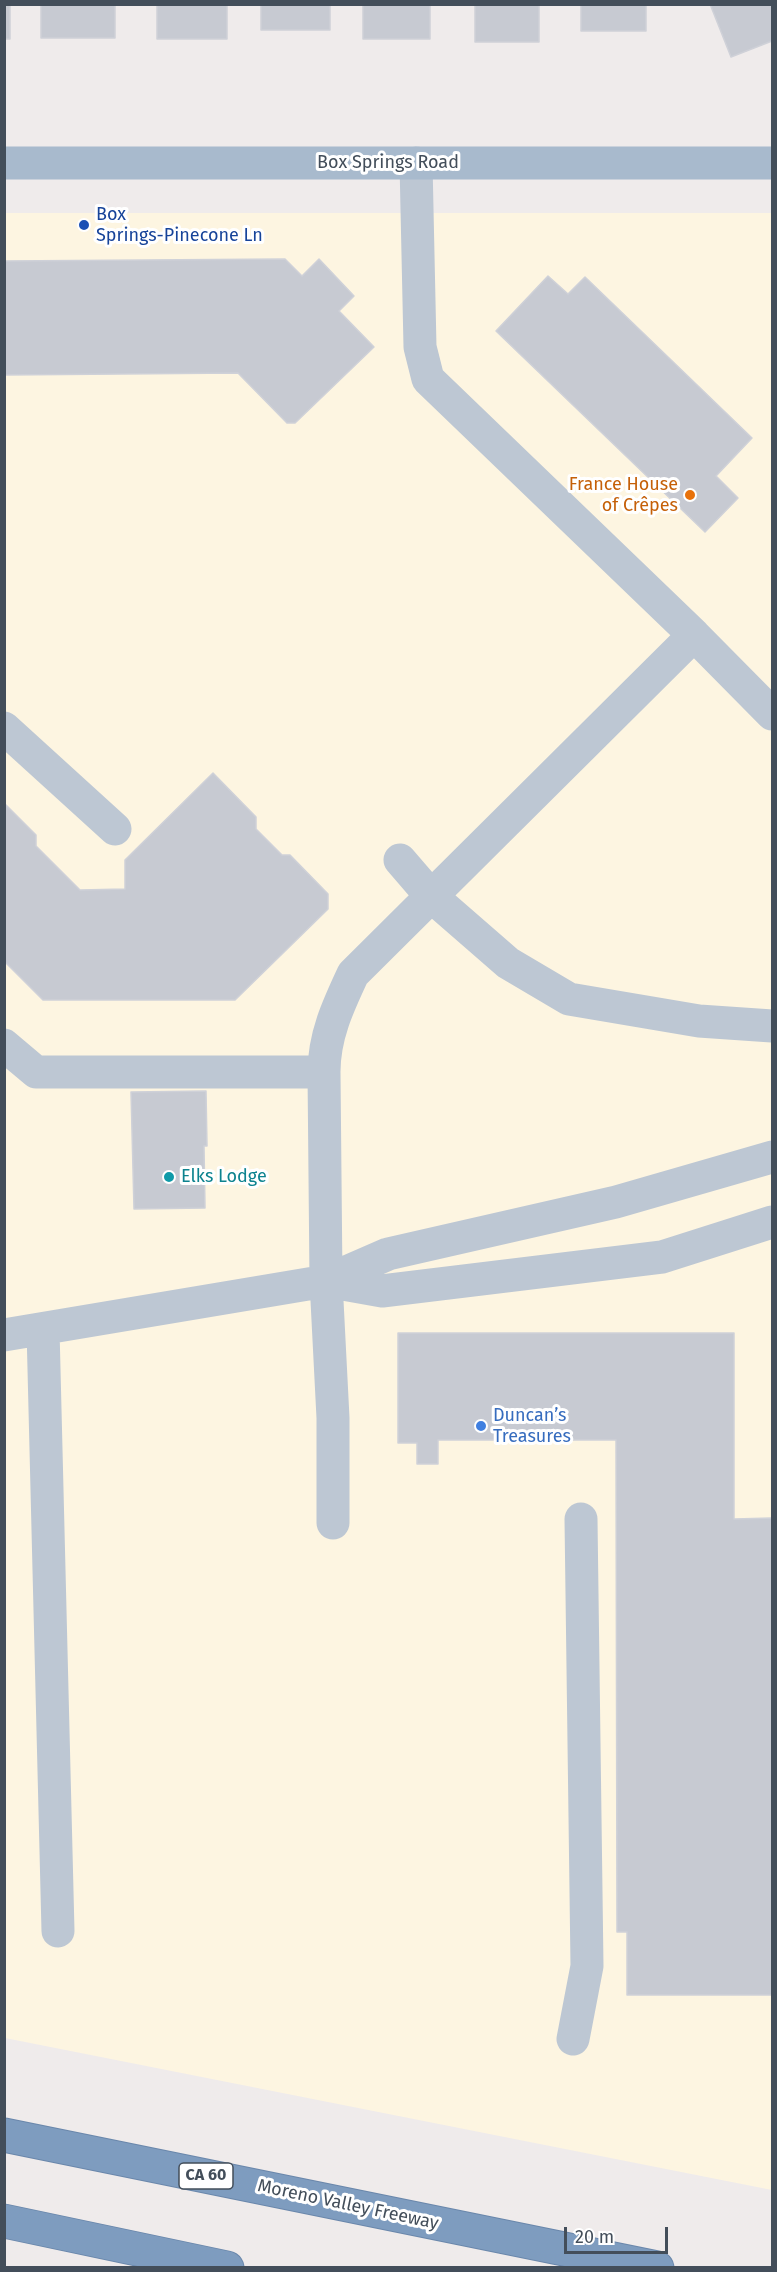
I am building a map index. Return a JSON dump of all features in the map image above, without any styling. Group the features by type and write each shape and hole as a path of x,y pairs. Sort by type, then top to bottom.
{"highway":[{"name":"Moreno Valley Freeway","path":"4,2134 657,2268"},
{"path":"4,2221 227,2268"}],"main road":[{"name":"Box Springs Road","path":"4,163 772,163"}],"lane":[{"path":"416,163 420,347 428,379 694,635 772,714"},
{"path":"333,1523 333,1418 326,1281 324,1072 324,1057 332,1019 353,974 694,635"},
{"path":"4,728 115,829"},
{"path":"400,860 431,896 508,963 569,999 699,1021 772,1026"},
{"path":"4,1045 36,1072 324,1072"},
{"path":"4,1335 326,1281 388,1254 616,1202 772,1157"},
{"path":"326,1281 382,1290 662,1257 772,1222"},
{"path":"43,1329 58,1931"},
{"path":"573,2039 587,1966 581,1519"}],"shaded area":[{"path":"4,213 772,213 772,2190 5,2038"}],"building":[{"path":"4,4 10,4 10,39 4,39"},
{"path":"41,4 115,4 115,38 41,38"},
{"path":"157,4 227,4 227,39 157,39"},
{"path":"261,4 330,4 330,30 261,30"},
{"path":"363,4 430,4 430,39 363,39"},
{"path":"475,4 539,4 539,42 475,42"},
{"path":"581,4 646,4 646,31 581,31"},
{"path":"710,4 772,4 772,41 731,57"},
{"path":"285,259 302,276 319,259 354,296 339,311 374,347 295,423 287,423 238,373 4,375 4,261"},
{"path":"548,276 568,294 585,277 752,438 716,476 738,498 705,532 496,331"},
{"path":"213,773 256,817 256,829 282,855 290,855 328,894 328,909 235,1000 43,1000 4,961 4,803 36,835 36,846 80,890 125,889 125,860"},
{"name":"Elks Lodge","path":"206,1091 205,1208 134,1209 131,1092"},
{"path":"398,1333 734,1333 734,1519 772,1518 772,1995 627,1995 627,1932 617,1932 616,1440 438,1440 438,1464 417,1464 417,1443 398,1443"}],"place":[{"name":"Box Springs-Pinecone Ln","path":"84,225"},
{"name":"France House of Crêpes","path":"690,495"},
{"name":"Elks Lodge","path":"169,1177"},
{"name":"Duncan’s Treasures","path":"481,1426"}]}
